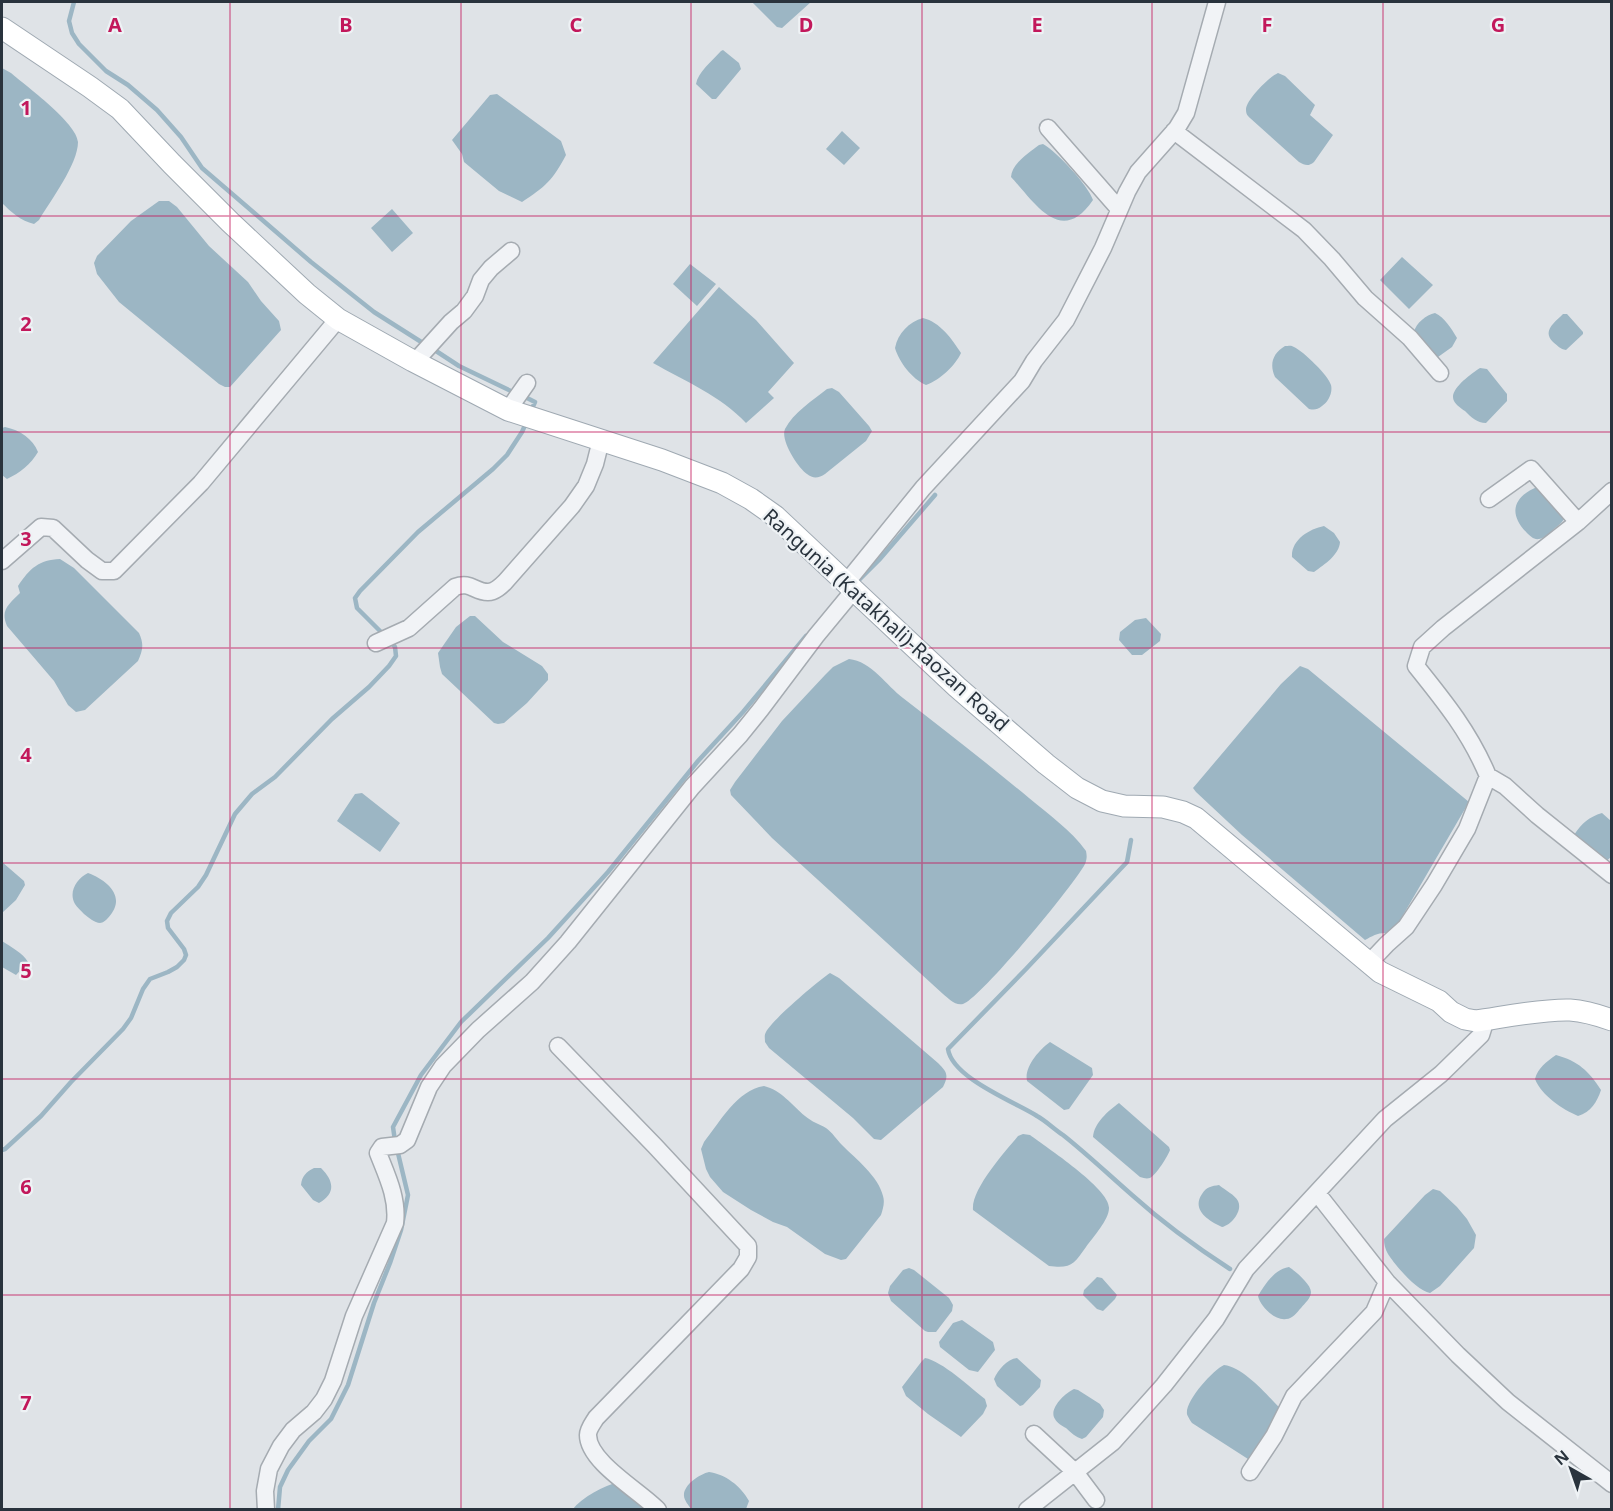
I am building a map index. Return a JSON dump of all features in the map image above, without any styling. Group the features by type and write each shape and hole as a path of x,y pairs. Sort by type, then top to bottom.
{"main road":[{"name":"Rangunia (Katakhali)-Raozan Road","path":"2,28 120,110 230,222 307,294 338,319 424,353 517,399 542,421 662,460 712,479 751,498 775,516 957,687 1077,789 1102,801 1124,806 1163,807 1196,818 1380,972 1439,1001 1450,1012 1465,1019 1476,1021 1553,1010 1570,1010 1590,1013 1611,1020"}],"street":[{"path":"266,1509 265,1491 269,1469 281,1446 293,1430 314,1412 324,1399 333,1381 354,1316 395,1223 396,1212 392,1187 378,1153 382,1147 400,1145 407,1140 429,1087 443,1065 532,982 568,942 692,787 761,709 923,488 1022,381 1034,361 1066,320 1138,172 1174,131 1186,113 1217,2"},
{"path":"1048,128 1119,209"},
{"path":"1174,131 1304,230 1365,298 1410,338 1440,373"},
{"path":"424,353 451,322 464,311 481,280 491,268 511,251"},
{"path":"2,561 41,527 54,528 87,560 102,571 114,572 201,483 338,319"},
{"path":"376,643 409,628 455,587 463,584 488,592 495,590 505,582 572,506 586,486 601,440"},
{"path":"1489,499 1531,470 1578,522"},
{"path":"1611,491 1578,522 1422,647 1416,666 1455,716 1488,776 1505,786 1611,875"},
{"path":"1369,963 1406,927 1434,885 1467,829 1488,776"},
{"path":"1027,1509 1113,1442 1164,1385 1216,1319 1246,1269 1385,1119 1441,1074 1480,1035 1486,1019"},
{"path":"558,1046 656,1146 748,1246 748,1257 741,1269 603,1410 588,1432 590,1446 601,1462 658,1509"},
{"path":"1317,1193 1387,1282 1458,1355 1508,1402 1611,1484"},
{"path":"1250,1472 1274,1437 1294,1396 1374,1312 1387,1282"},
{"path":"1035,1434 1075,1472 1096,1500"}],"water":[{"path":"752,2 811,2 782,28 777,27"},
{"path":"723,50 739,63 741,69 716,99 712,99 696,84 702,71"},
{"path":"2,68 60,115 75,134 78,142 74,161 69,171 39,220 34,224 13,213 2,203"},
{"path":"1278,73 1285,76 1315,105 1310,115 1333,135 1310,165 1299,162 1246,113 1247,105 1254,94"},
{"path":"497,94 561,141 566,155 548,182 522,202 499,191 464,162 462,154 452,140 490,95"},
{"path":"842,131 860,148 844,165 826,149"},
{"path":"1043,144 1071,169 1093,200 1081,214 1070,220 1059,220 1049,216 1011,177 1014,167 1026,155"},
{"path":"159,201 169,201 177,207 209,246 248,282 279,321 281,330 230,387 219,384 119,302 97,274 94,263 97,256 131,221"},
{"path":"392,209 413,233 392,252 371,228"},
{"path":"1402,257 1433,285 1409,309 1380,280"},
{"path":"690,264 716,284 697,306 673,284"},
{"path":"719,287 756,320 794,363 768,392 774,398 746,423 714,397 653,363"},
{"path":"1435,313 1445,320 1457,338 1452,347 1438,357 1435,357 1414,332 1422,320"},
{"path":"1563,314 1567,314 1583,332 1566,350 1553,342 1549,334 1550,327"},
{"path":"923,318 940,327 961,353 946,372 937,380 926,385 907,370 895,348 905,329 913,322"},
{"path":"1285,346 1293,346 1303,353 1329,381 1330,397 1319,408 1309,409 1275,377 1272,368 1273,359"},
{"path":"1480,368 1487,369 1507,394 1507,401 1486,423 1472,417 1456,404 1453,397 1457,387"},
{"path":"832,388 839,392 872,431 866,441 825,474 818,477 809,476 791,453 785,440 785,429 804,407 827,389"},
{"path":"5,427 25,436 38,452 25,468 7,479 2,475 2,428"},
{"path":"1537,487 1566,515 1549,534 1537,539 1521,526 1515,513 1518,501"},
{"path":"1324,526 1334,533 1340,542 1339,547 1323,566 1314,572 1308,571 1292,557 1294,545 1302,536"},
{"path":"60,559 74,568 139,633 142,644 138,661 85,710 76,712 68,705 54,681 7,626 5,620 5,611 20,593 18,586 27,574 41,563"},
{"path":"470,616 475,616 503,642 542,666 548,674 548,680 504,723 494,723 442,674 438,653 456,627"},
{"path":"1146,618 1161,634 1160,641 1142,655 1132,655 1119,640 1120,632 1135,620"},
{"path":"849,659 872,669 903,698 1059,823 1086,851 1087,858 1078,876 1046,916 1006,963 972,998 963,1004 954,1003 943,994 772,838 731,795 730,790 735,782 782,721 833,667"},
{"path":"1300,666 1308,669 1469,802 1392,934 1381,933 1365,940 1242,835 1193,788 1281,684"},
{"path":"362,793 400,823 380,852 337,821 355,794"},
{"path":"1602,813 1611,821 1611,857 1603,864 1574,835 1586,821"},
{"path":"2,862 24,881 25,885 16,900 2,913"},
{"path":"88,873 109,885 116,897 113,911 101,923 84,914 73,899 75,886 80,878"},
{"path":"2,941 20,953 28,962 16,975 2,967"},
{"path":"830,973 839,978 938,1063 946,1074 943,1087 881,1140 874,1139 853,1118 769,1048 765,1042 766,1032 770,1026"},
{"path":"1050,1042 1092,1068 1093,1075 1069,1109 1064,1110 1027,1081 1030,1065 1037,1054"},
{"path":"1556,1055 1571,1060 1582,1068 1601,1090 1593,1106 1583,1114 1578,1116 1553,1101 1542,1091 1535,1079 1543,1066"},
{"path":"764,1086 781,1094 808,1118 828,1130 866,1168 881,1189 884,1201 881,1215 846,1259 841,1260 825,1254 787,1227 751,1210 723,1192 706,1169 701,1149 704,1142 737,1100 754,1089"},
{"path":"1119,1103 1169,1147 1170,1150 1164,1161 1150,1178 1140,1177 1093,1137 1099,1122"},
{"path":"1030,1135 1076,1169 1107,1200 1109,1208 1104,1223 1078,1258 1067,1266 1049,1266 973,1210 977,1192 983,1182 1018,1136"},
{"path":"314,1168 321,1168 331,1182 331,1191 319,1203 313,1200 301,1185 305,1175"},
{"path":"1219,1185 1235,1197 1239,1205 1235,1217 1229,1224 1222,1227 1207,1218 1199,1205 1199,1200 1205,1190"},
{"path":"1433,1189 1440,1191 1457,1207 1476,1235 1474,1248 1440,1286 1430,1293 1419,1288 1401,1271 1387,1252 1384,1239"},
{"path":"1289,1267 1306,1282 1311,1294 1295,1315 1282,1319 1269,1312 1258,1296 1275,1274"},
{"path":"909,1268 949,1298 953,1305 952,1311 936,1332 925,1331 891,1301 888,1293 890,1286 903,1270"},
{"path":"1097,1277 1102,1278 1117,1295 1103,1311 1097,1309 1083,1295 1084,1290"},
{"path":"962,1320 993,1342 995,1350 978,1372 969,1370 940,1347 939,1342 953,1323"},
{"path":"925,1358 948,1369 985,1399 987,1406 983,1414 961,1437 906,1396 902,1387"},
{"path":"1017,1358 1041,1380 1040,1387 1020,1406 997,1386 994,1379 1003,1366"},
{"path":"1224,1365 1232,1367 1249,1378 1285,1413 1248,1459 1192,1423 1187,1414 1190,1402 1201,1386"},
{"path":"1074,1389 1100,1404 1104,1410 1103,1417 1082,1439 1058,1423 1053,1415 1058,1402"},
{"path":"709,1472 727,1478 737,1486 749,1501 746,1509 691,1509 684,1498 684,1492 689,1484"},
{"path":"620,1481 653,1510 572,1510 594,1492"}],"waterway":[{"path":"74,2 69,21 72,33 79,44 106,71 128,85 157,110 181,137 202,168 311,262 374,312 426,345"},
{"path":"433,349 459,366 515,393"},
{"path":"523,396 535,402 530,413"},
{"path":"384,635 357,608 355,598 418,532 507,455 526,423"},
{"path":"859,580 935,495"},
{"path":"395,1141 393,1127 421,1075 461,1022 548,938 608,872 698,761 743,712 806,636"},
{"path":"2,1150 41,1116 123,1029 131,1018 143,989 150,979 177,967 184,960 186,955 184,949 168,928 167,921 171,913 198,887 235,814 252,794 275,777 389,666 396,656 395,647 390,641"},
{"path":"1131,840 1127,862 948,1049 952,1060 960,1070 986,1088 1044,1120 1143,1205 1230,1269"},
{"path":"278,1510 280,1487 288,1470 309,1441 331,1419 348,1385 374,1303 401,1230 408,1195 397,1149"}]}
